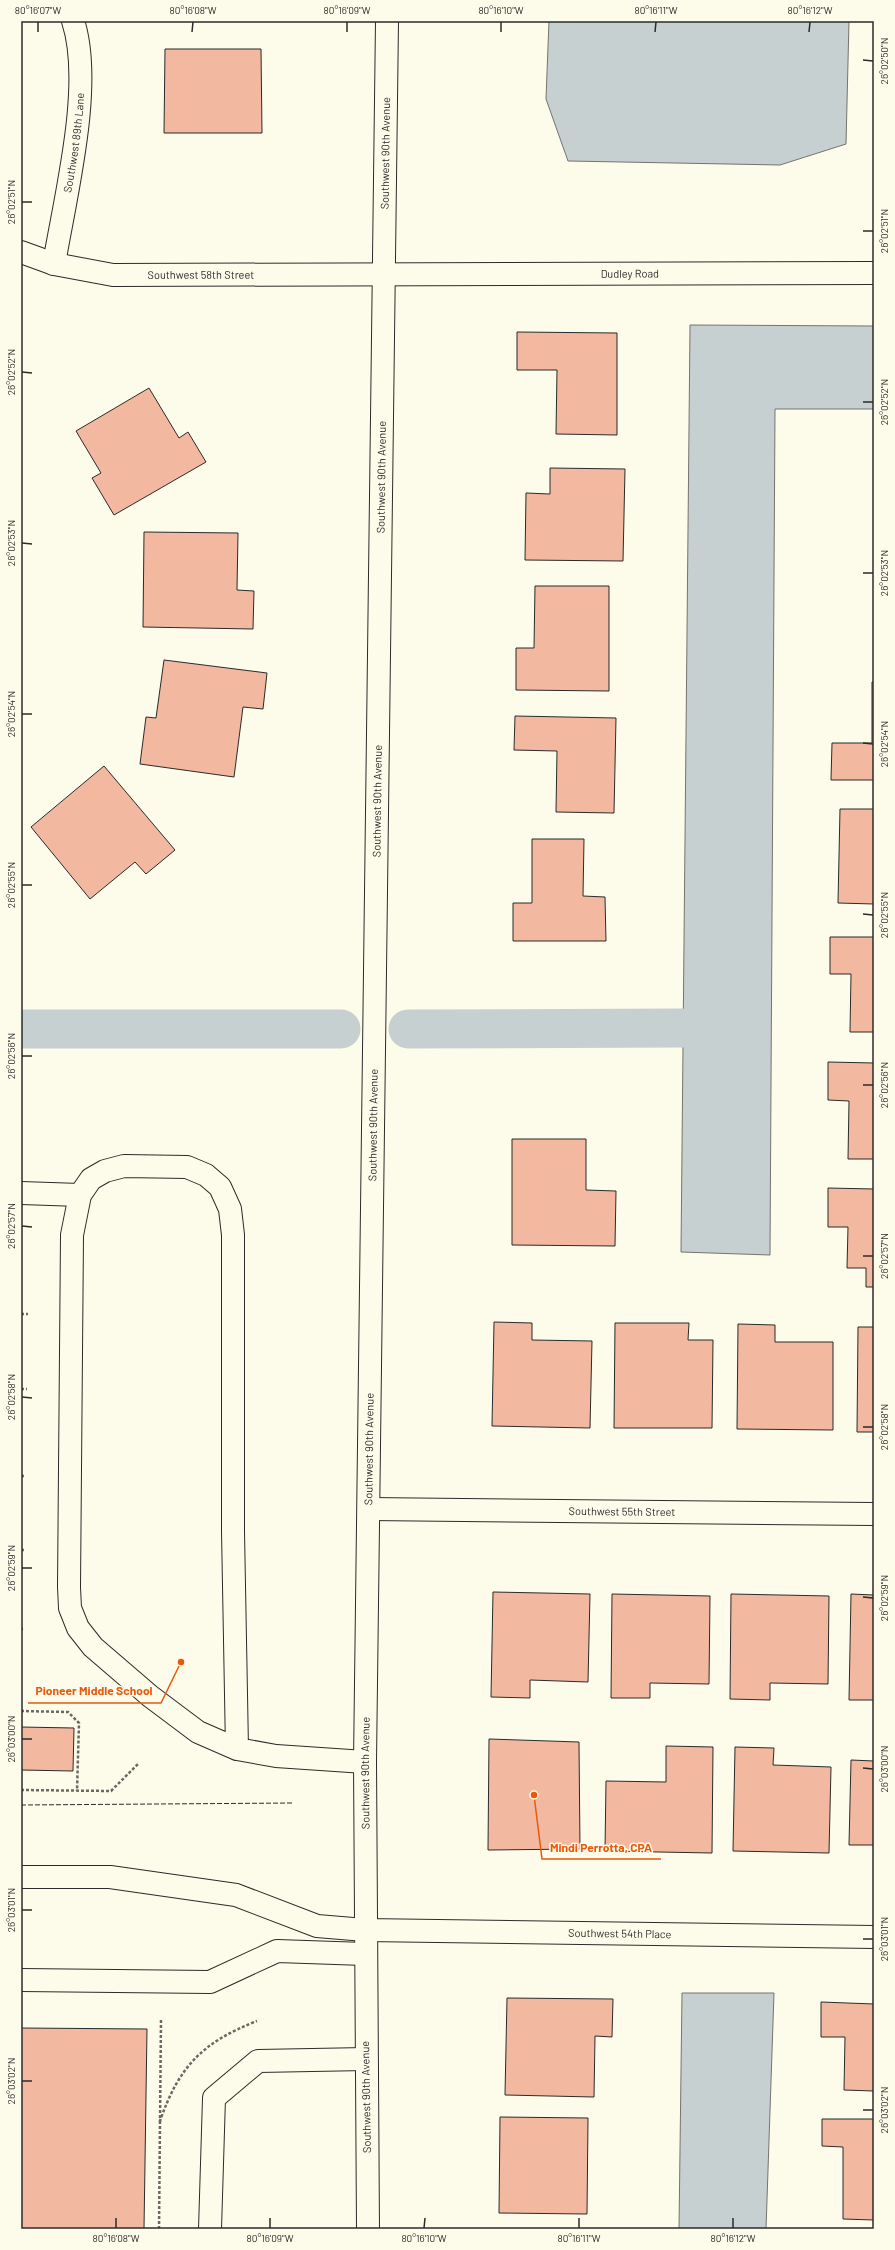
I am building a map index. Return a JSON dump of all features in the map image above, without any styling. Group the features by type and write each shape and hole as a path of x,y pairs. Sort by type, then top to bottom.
{"street":[{"name":"Southwest 89th Lane","path":"54,264 76,139 80,77 79,38 73,21"},
{"name":"Southwest 90th Avenue","path":"368,2229 365,1954 365,1762 385,276 387,21"},
{"name":"Southwest 58th Street","path":"21,252 54,264 113,276 385,276"},
{"name":"Dudley Road","path":"385,276 874,274"},
{"path":"237,1749 233,1531 233,1235 230,1209 220,1188 206,1175 187,1167 124,1166 105,1170 91,1179 80,1195 72,1235 69,1587 70,1608 78,1628 93,1647 145,1691 198,1732 237,1749 276,1756 365,1762"},
{"path":"21,1193 80,1195"},
{"name":"Southwest 55th Street","path":"369,1509 874,1514"},
{"name":"Southwest 54th Place","path":"21,1877 110,1877 228,1893 317,1926 365,1930 874,1937"},
{"path":"21,1980 210,1982 277,1951 365,1954"},
{"path":"210,2229 214,2098 258,2061 366,2059"}],"path":[{"path":"21,1314 28,1314"},
{"path":"21,1389 27,1389"},
{"path":"21,1711 68,1712 79,1723 77,1791"},
{"path":"21,1790 111,1791 139,1763"},
{"path":"159,2229 161,2020"},
{"path":"160,2121 167,2101 180,2075 196,2057 212,2042 232,2031 257,2021"}],"shaded area":[{"path":"549,21 849,21 846,144 780,165 568,161 546,99"},
{"path":"690,325 874,326 874,409 775,409 770,1255 681,1252"},
{"path":"682,1993 774,1993 766,2229 679,2229"}],"building":[{"path":"165,49 261,49 262,133 164,133"},
{"path":"517,332 617,333 617,435 556,434 557,370 517,370"},
{"path":"149,388 179,438 188,432 206,462 114,515 92,478 101,473 76,431"},
{"path":"550,468 625,469 623,561 525,560 526,493 550,494"},
{"path":"144,532 238,533 237,590 254,591 253,629 143,627"},
{"path":"535,586 609,586 609,691 516,690 516,648 534,648"},
{"path":"164,660 267,673 263,709 243,707 234,777 140,764 146,717 156,718"},
{"path":"872,682 874,682 874,780 831,780 832,743 872,743"},
{"path":"515,716 616,718 614,813 556,812 557,751 514,750"},
{"path":"104,766 175,850 146,874 135,862 90,899 31,827"},
{"path":"840,809 874,809 874,904 838,903"},
{"path":"532,839 584,839 583,896 605,897 606,941 513,941 513,903 532,903"},
{"path":"830,937 874,937 874,1032 850,1032 851,974 830,974"},
{"path":"828,1062 874,1063 874,1159 848,1159 849,1101 828,1100"},
{"path":"512,1139 586,1139 586,1190 616,1191 615,1246 512,1245"},
{"path":"828,1188 874,1189 874,1287 866,1287 866,1268 847,1268 848,1227 828,1227"},
{"path":"494,1322 532,1323 532,1340 592,1341 590,1428 492,1426"},
{"path":"615,1323 689,1323 688,1340 713,1340 712,1428 614,1428"},
{"path":"738,1324 775,1325 775,1342 833,1342 833,1430 737,1429"},
{"path":"858,1327 874,1327 874,1432 857,1432"},
{"path":"493,1592 590,1594 588,1682 530,1680 530,1698 491,1697"},
{"path":"612,1594 710,1596 709,1684 650,1683 650,1698 611,1698"},
{"path":"731,1594 829,1596 828,1684 770,1683 770,1700 730,1699"},
{"path":"851,1594 874,1595 874,1700 849,1700"},
{"path":"21,1727 74,1728 73,1771 21,1770"},
{"path":"489,1739 579,1742 580,1849 488,1850"},
{"path":"666,1746 713,1747 712,1853 605,1851 606,1781 666,1782"},
{"path":"735,1747 774,1748 773,1765 831,1767 829,1853 733,1851"},
{"path":"851,1760 874,1761 874,1845 849,1845"},
{"path":"507,1998 613,1999 612,2037 595,2036 594,2097 505,2095"},
{"path":"821,2002 874,2004 874,2091 844,2090 845,2037 821,2037"},
{"path":"21,2028 147,2029 144,2229 21,2229"},
{"path":"500,2117 588,2118 587,2214 499,2213"},
{"path":"822,2119 874,2119 874,2220 843,2219 843,2147 822,2146"}],"waterway":[{"path":"408,1029 682,1028"},
{"path":"21,1029 341,1029"}],"fence":[{"path":"21,1805 293,1803"}],"place":[{"name":"Pioneer Middle School","path":"181,1662"},
{"name":"Mindi Perrotta, CPA","path":"534,1795"}]}
